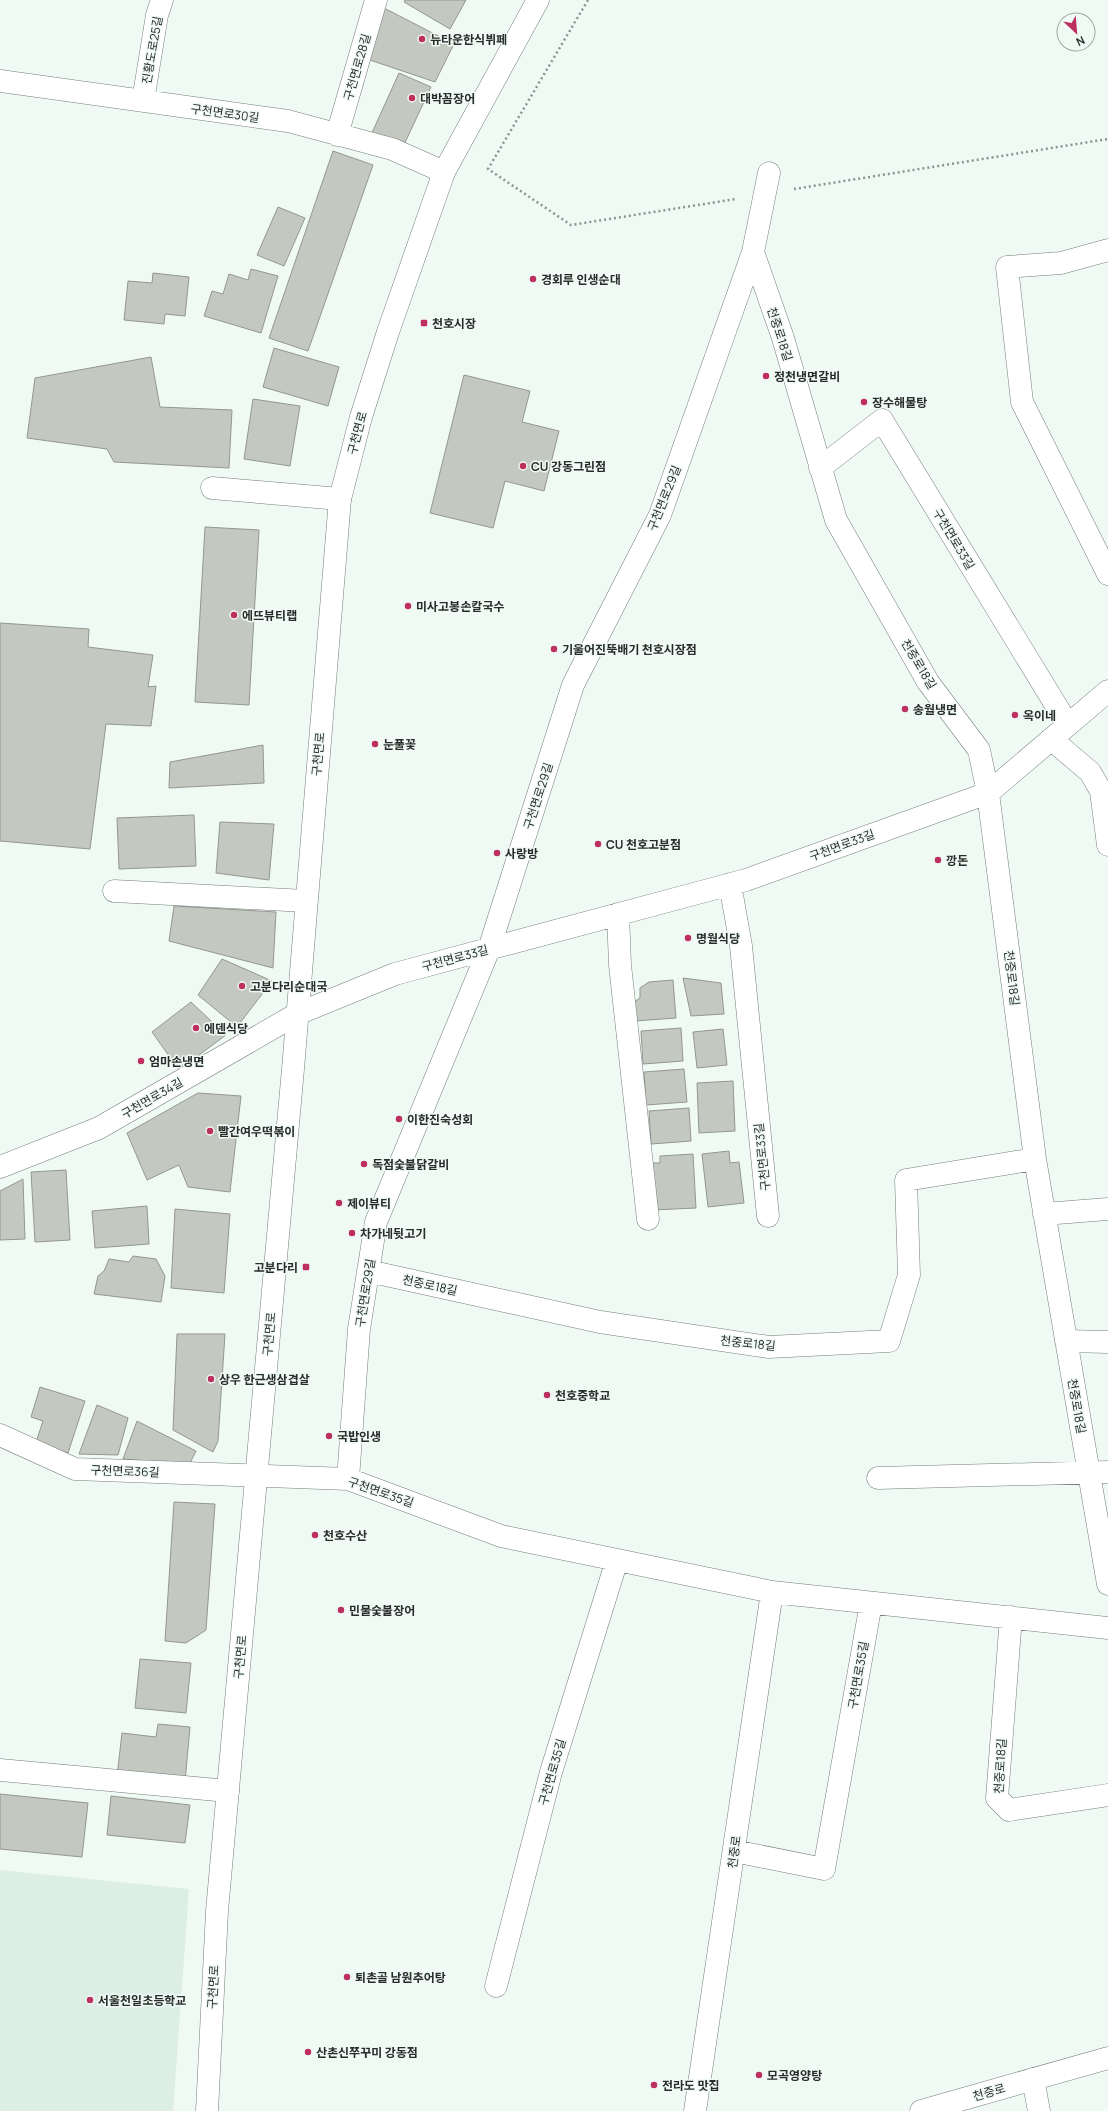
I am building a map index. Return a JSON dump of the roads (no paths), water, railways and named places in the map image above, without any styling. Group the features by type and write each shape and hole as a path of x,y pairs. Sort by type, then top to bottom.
{"street":[{"name":"진황도로25길","path":"143,101 157,15 162,0"},
{"name":"구천면로28길","path":"337,134 376,0"},
{"name":"구천면로","path":"207,2111 217,1911 297,1014 340,499 362,416 388,332 444,172 538,0"},
{"name":"구천면로30길","path":"0,81 288,121 392,149 444,172"},
{"name":"구천면로29길","path":"348,1479 359,1329 376,1222 489,949 573,685 660,515 753,252 769,173"},
{"path":"1108,250 1061,263 1007,267 1022,402 1108,574"},
{"name":"천중로18길","path":"753,252 783,338 836,520 928,682 979,750 988,793 1034,1159 1066,1341 1098,1472 1108,1584"},
{"name":"구천면로33길","path":"820,468 882,420 1068,725"},
{"path":"212,488 340,499"},
{"name":"구천면로33길","path":"297,1014 396,974 730,884 988,793 1108,691"},
{"path":"1051,738 1090,772 1101,790 1108,845"},
{"name":"구천면로33길","path":"730,884 741,946 768,1216"},
{"path":"114,891 306,901"},
{"path":"618,914 620,965 648,1219"},
{"name":"구천면로34길","path":"0,1167 99,1128 297,1014"},
{"name":"천중로18길","path":"368,1271 600,1322 769,1347 889,1341 909,1275 906,1180 1034,1159"},
{"path":"1044,1214 1108,1209"},
{"path":"1066,1341 1108,1342"},
{"name":"구천면로36길","path":"0,1435 75,1469 256,1475"},
{"path":"878,1478 1098,1472"},
{"name":"구천면로35길","path":"256,1475 348,1479 501,1536 772,1592 1108,1628"},
{"name":"구천면로35길","path":"496,1986 551,1772 617,1560"},
{"name":"천중로","path":"695,2111 772,1592"},
{"name":"구천면로35길","path":"734,1851 824,1869 871,1603"},
{"name":"천중로18길","path":"1011,1618 997,1798 1009,1810 1108,1795"},
{"path":"0,1770 228,1792"},
{"name":"천중로","path":"921,2111 1108,2058"},
{"path":"1033,2079 1039,2111"}],"place":[{"name":"뉴타운한식뷔페","path":"422,39"},
{"name":"대박꼼장어","path":"412,98"},
{"name":"경회루 인생순대","path":"533,279"},
{"name":"천호시장","path":"424,323"},
{"name":"정천냉면갈비","path":"766,376"},
{"name":"장수해물탕","path":"864,402"},
{"name":"CU 강동그린점","path":"523,466"},
{"name":"미사고봉손칼국수","path":"408,606"},
{"name":"에뜨뷰티랩","path":"234,615"},
{"name":"기울어진뚝배기 천호시장점","path":"554,649"},
{"name":"송월냉면","path":"905,709"},
{"name":"옥이네","path":"1015,715"},
{"name":"눈풀꽃","path":"375,744"},
{"name":"CU 천호고분점","path":"598,844"},
{"name":"사랑방","path":"497,853"},
{"name":"깡돈","path":"938,860"},
{"name":"명월식당","path":"688,938"},
{"name":"고분다리순대국","path":"242,986"},
{"name":"에덴식당","path":"196,1028"},
{"name":"엄마손냉면","path":"141,1061"},
{"name":"이한진숙성회","path":"399,1119"},
{"name":"빨간여우떡볶이","path":"210,1131"},
{"name":"독점숯불닭갈비","path":"364,1164"},
{"name":"제이뷰티","path":"339,1203"},
{"name":"차가네뒷고기","path":"352,1233"},
{"name":"고분다리","path":"306,1267"},
{"name":"상우 한근생삼겹살","path":"211,1379"},
{"name":"천호중학교","path":"547,1395"},
{"name":"국밥인생","path":"329,1436"},
{"name":"천호수산","path":"315,1535"},
{"name":"민물숯불장어","path":"341,1610"},
{"name":"퇴촌골 남원추어탕","path":"347,1977"},
{"name":"서울천일초등학교","path":"90,2000"},
{"name":"산촌신쭈꾸미 강동점","path":"308,2052"},
{"name":"모곡영양탕","path":"759,2075"},
{"name":"전라도 맛집","path":"654,2085"}]}
